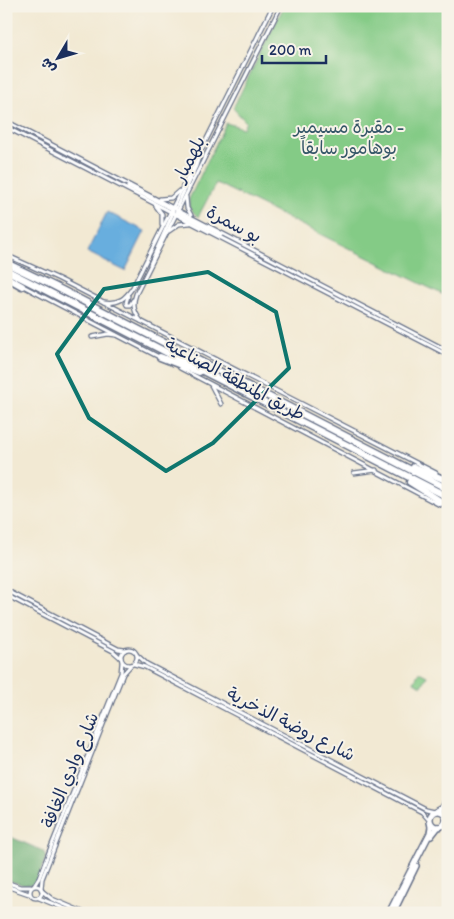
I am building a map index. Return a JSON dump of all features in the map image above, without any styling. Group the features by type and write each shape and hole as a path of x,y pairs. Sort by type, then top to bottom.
{"highway":[{"path":"6,257 54,286"},
{"name":"طريق المنطقة الصناعية","path":"6,264 54,286 448,489"},
{"name":"طريق المنطقة الصناعية","path":"6,270 448,497"},
{"path":"6,278 22,286"},
{"path":"160,357 224,382"},
{"path":"397,463 404,463 448,480"},
{"path":"388,467 448,507"}],"main road":[{"path":"389,913 430,833 431,814 443,807 448,797"},
{"path":"393,913 432,835 445,822 448,805"},
{"path":"436,811 442,812 446,818"},
{"path":"430,821 440,827"}],"street":[{"name":"بلهمبار","path":"136,294 167,233 181,189 273,6"},
{"name":"بلهمبار","path":"100,301 113,303 119,301 133,287 162,228 187,193 280,6"},
{"name":"بو سمرة","path":"6,121 154,197 195,225 448,355"},
{"name":"بو سمرة","path":"6,127 150,201 195,218 448,351"},
{"path":"147,272 151,258 196,166 201,149"},
{"path":"118,184 130,188 217,234 232,239"},
{"path":"154,197 169,199 181,189"},
{"path":"187,193 187,208 195,218"},
{"path":"150,201 161,212 162,228"},
{"path":"167,233 179,224 195,225"},
{"name":"طريق المنطقة الصناعية","path":"6,257 50,275 448,480"},
{"name":"طريق المنطقة الصناعية","path":"22,286 448,507"},
{"path":"133,287 126,301 127,305 130,304 136,294"},
{"path":"136,294 133,303 134,309 143,323"},
{"path":"92,337 108,334 118,335"},
{"path":"206,381 214,389 221,404"},
{"path":"354,473 369,470 379,471"},
{"path":"6,590 118,649 133,650 137,655 137,660 132,665 126,665 113,651 6,595"},
{"path":"122,660 125,650"},
{"name":"شارع روضة الذخرية","path":"137,655 147,664 308,749 426,809 436,811"},
{"name":"شارع وادي الغافة","path":"33,886 39,878 48,857 121,672 122,660"},
{"name":"شارع وادي الغافة","path":"42,890 42,879 124,674 132,665"},
{"name":"شارع روضة الذخرية","path":"132,665 145,667 342,770 422,812 430,821"},
{"path":"440,827 448,827"},
{"path":"6,884 20,887 38,886 52,899 84,913"},
{"path":"6,884 34,898 75,913"},
{"path":"30,895 29,890 33,886"},
{"path":"38,898 42,890"}],"highlighted area":[{"path":"208,272 276,312 289,368 213,443 166,471 89,418 57,354 104,289"}],"green space":[{"name":"مقبرة مسيمير - بوهامور سابقاً","path":"284,6 448,6 448,297 216,183 198,217 189,208 189,199 226,123 243,128 246,122 233,108"},
{"path":"419,672 427,676 422,686 414,682"},
{"path":"6,835 43,851 46,857 38,878 32,885 24,885 6,880"}],"water":[{"path":"107,212 145,231 125,271 87,252"}]}
